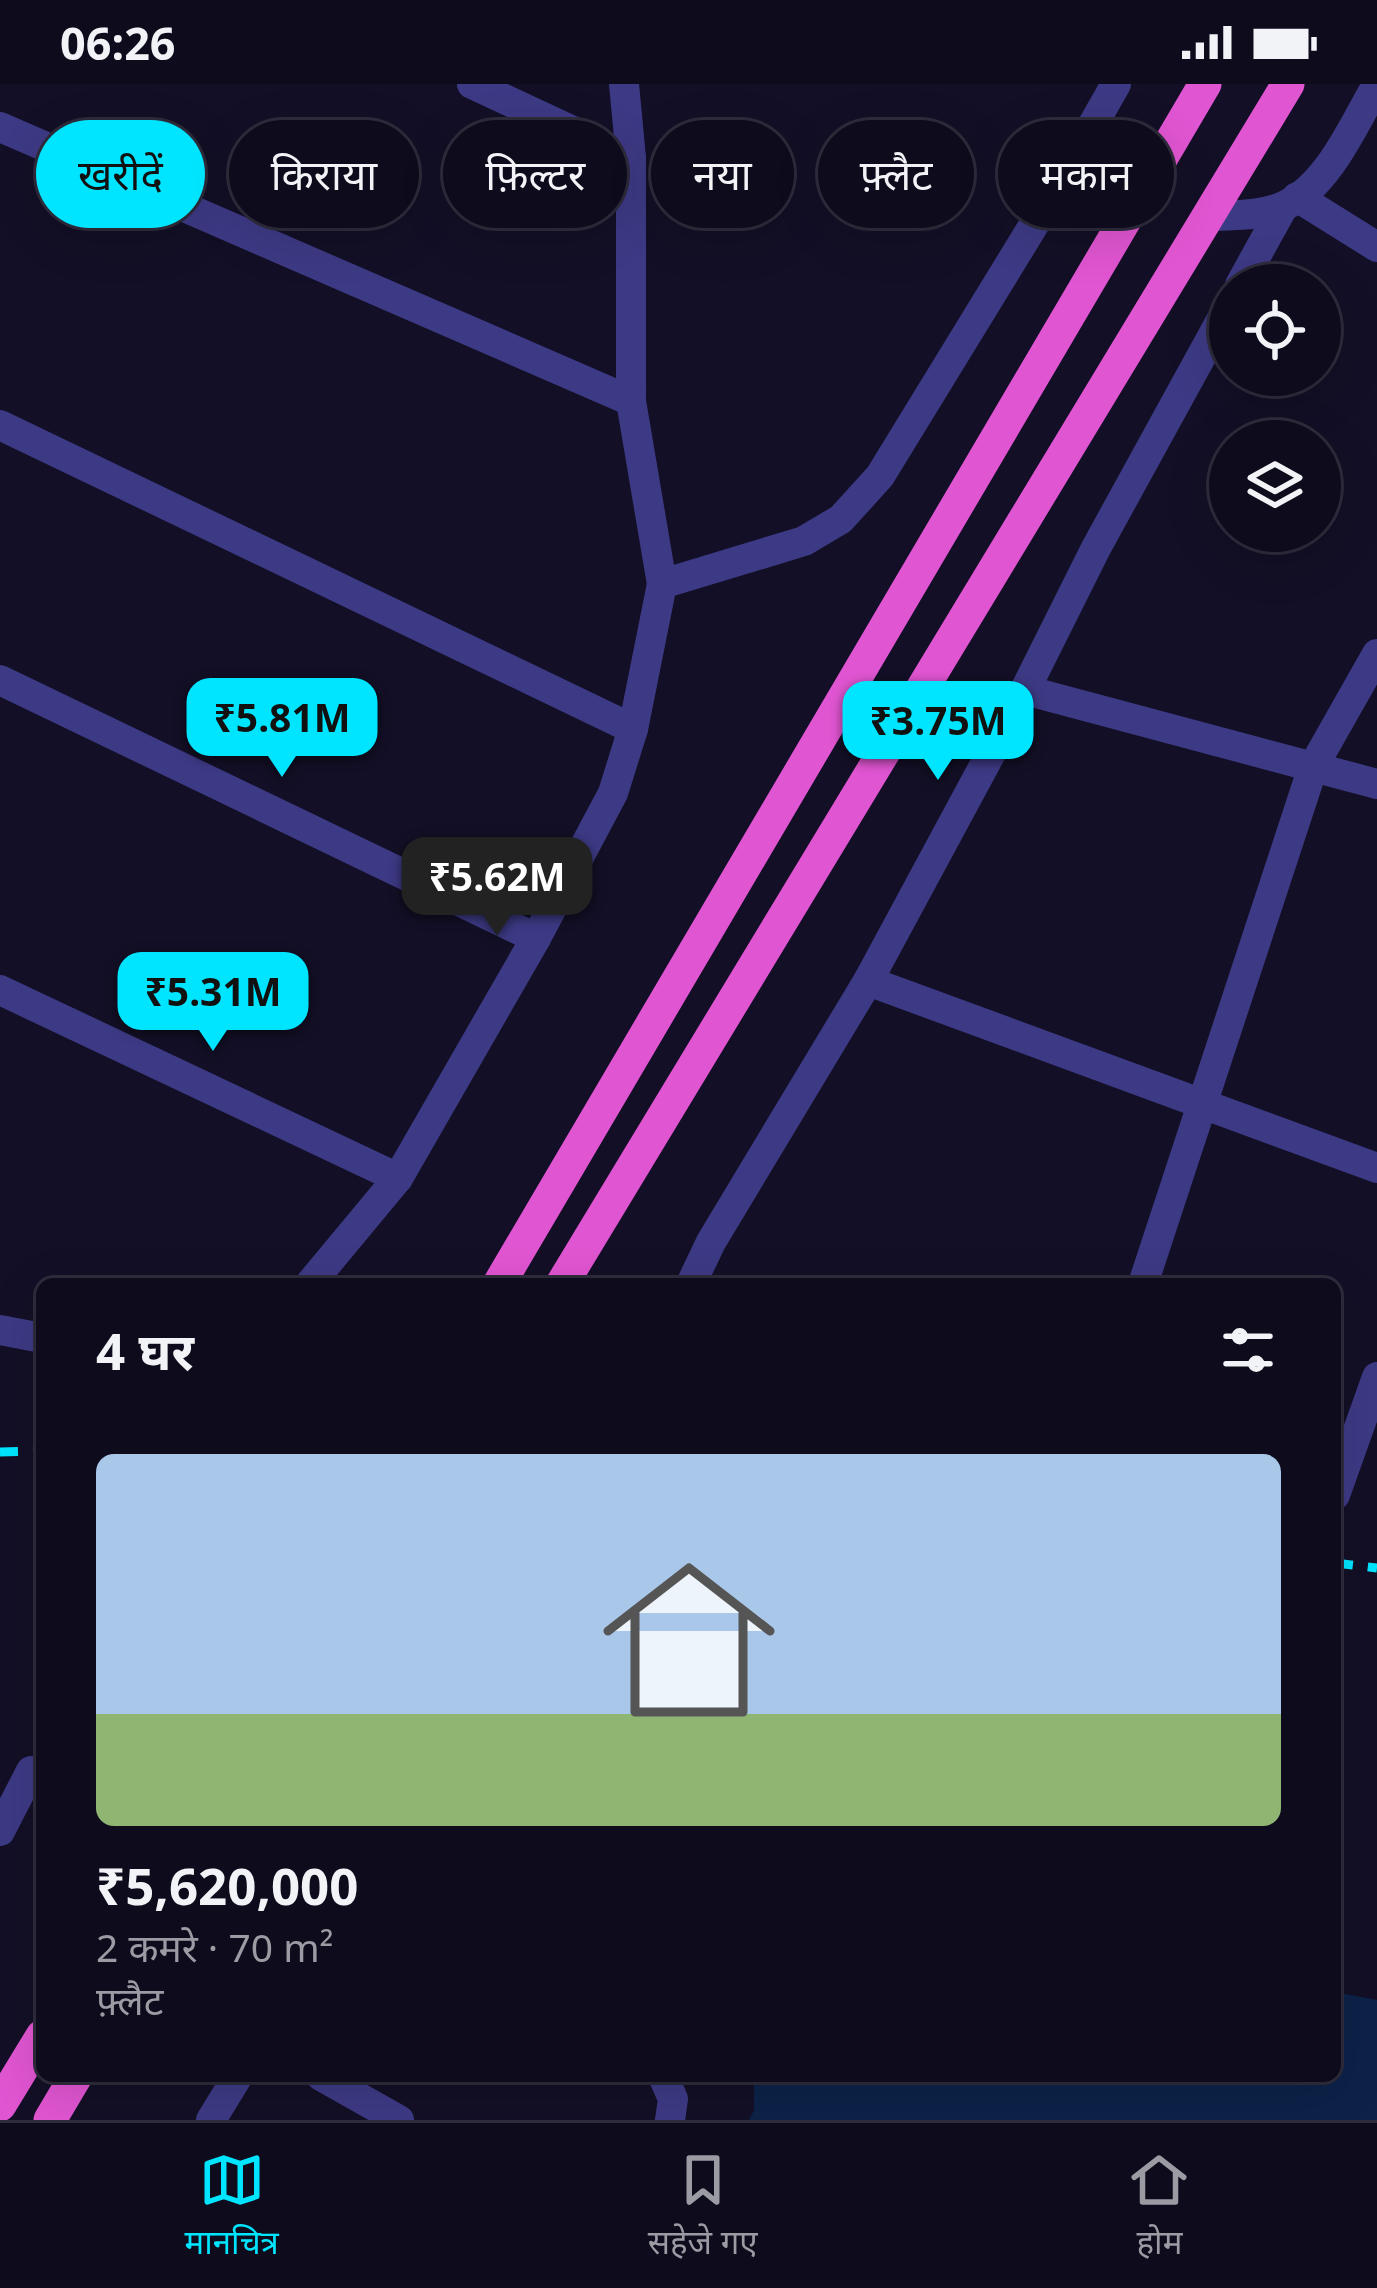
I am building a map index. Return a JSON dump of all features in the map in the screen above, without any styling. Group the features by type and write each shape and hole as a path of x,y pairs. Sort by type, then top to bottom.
{"highway":[{"path":"1174,137 1205,84"},
{"path":"566,1278 1288,84"},
{"path":"503,1278 1120,228"},
{"path":"0,2105 36,2046"},
{"path":"50,2120 72,2082"}],"street":[{"path":"472,84 631,158"},
{"path":"315,1278 398,1178 613,793 633,729 662,584 631,401 631,158 624,84"},
{"path":"1095,120 1116,84"},
{"path":"1253,264 1290,202 1327,169 1377,85"},
{"path":"0,127 631,401"},
{"path":"1210,216 1245,215 1290,202 1377,247"},
{"path":"662,584 804,541 841,519 880,476 1031,228"},
{"path":"694,1278 868,980 1209,342"},
{"path":"0,424 633,729"},
{"path":"1145,1278 1313,766 1377,654"},
{"path":"0,680 536,938"},
{"path":"1025,690 1377,784"},
{"path":"868,980 1377,1168"},
{"path":"0,990 398,1178"},
{"path":"0,1330 36,1337"},
{"path":"1341,1478 1377,1377"},
{"path":"0,1831 31,1771"},
{"path":"211,2120 234,2082"},
{"path":"332,2082 399,2120"},
{"path":"666,2082 674,2099 670,2120"}],"water":[{"path":"1341,1993 1377,2000 1377,2120 749,2120 754,2110 754,2082 1341,2082"}],"railway":[{"path":"0,1452 36,1451"},
{"path":"1341,1564 1377,1568"}]}
